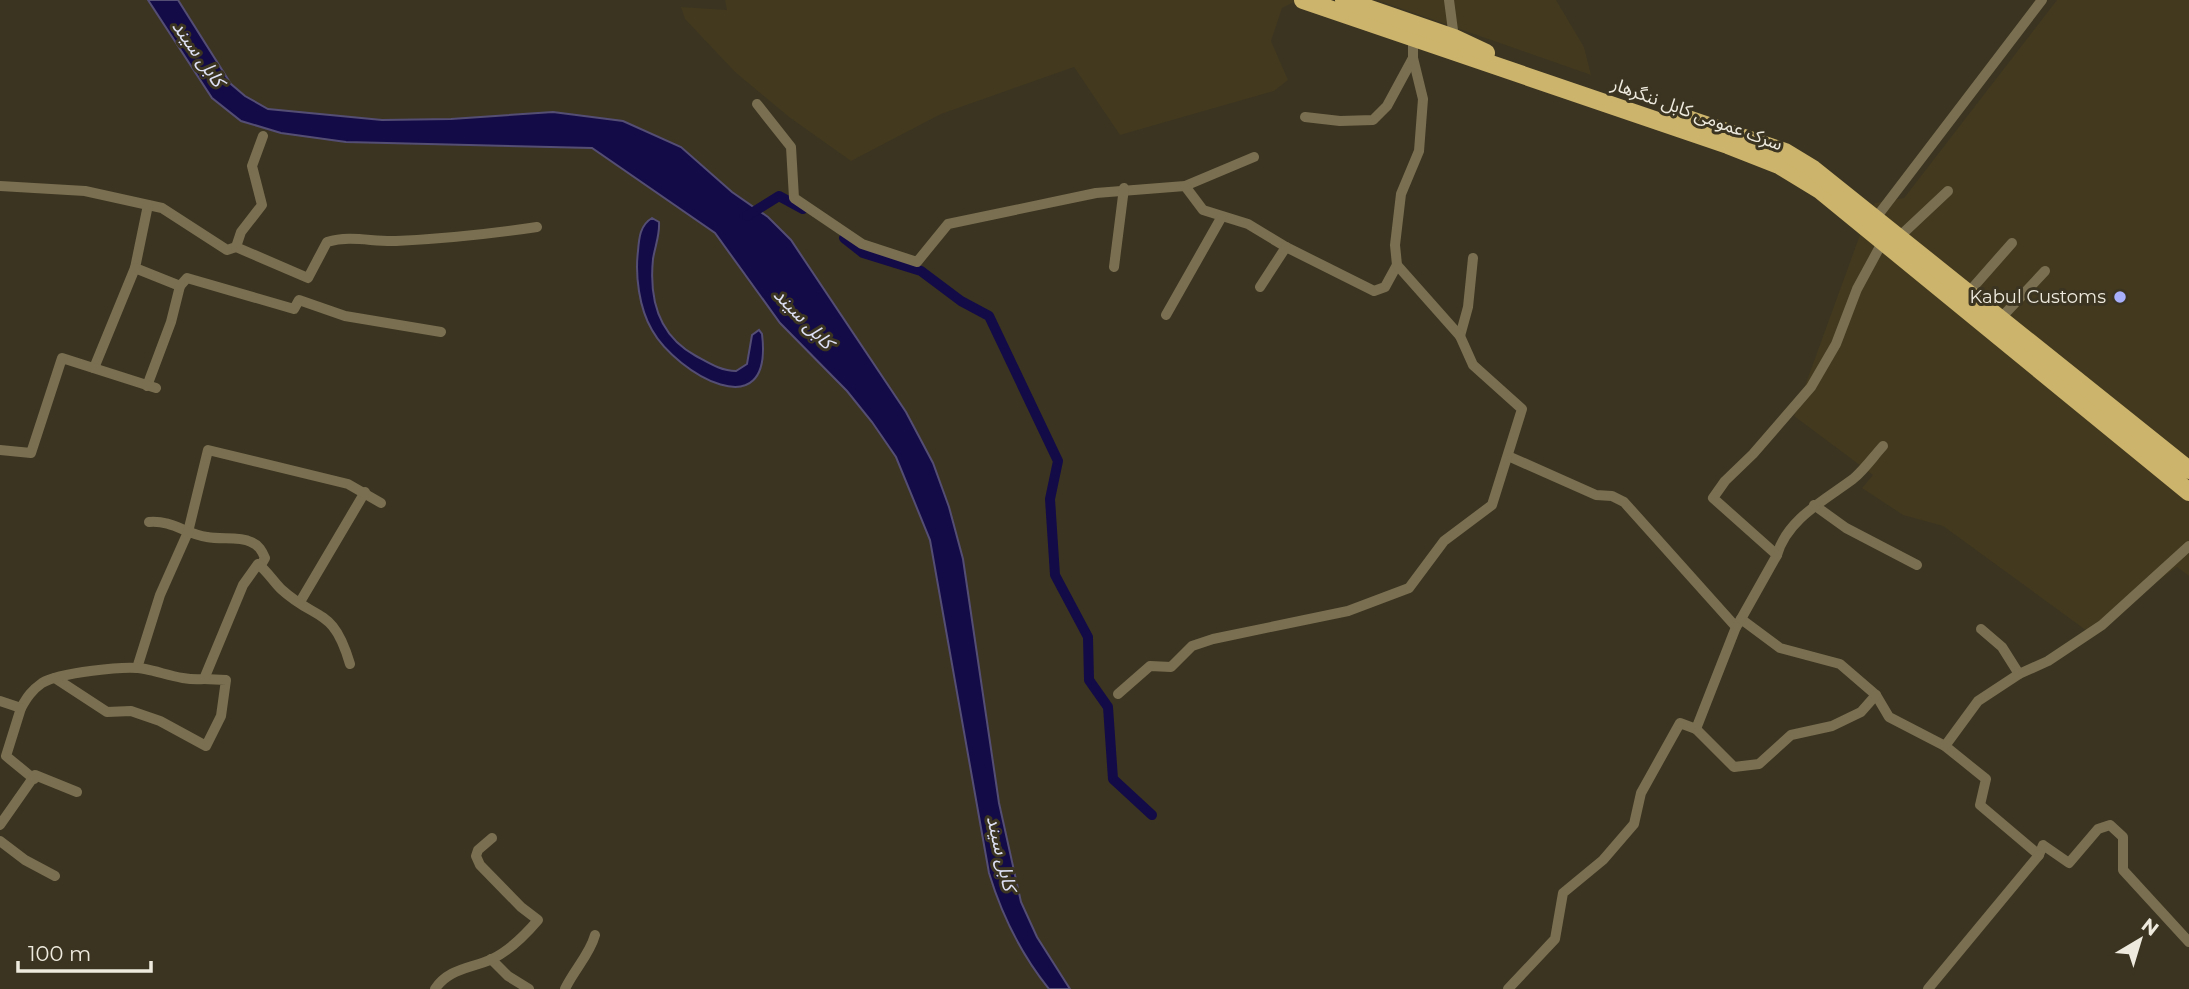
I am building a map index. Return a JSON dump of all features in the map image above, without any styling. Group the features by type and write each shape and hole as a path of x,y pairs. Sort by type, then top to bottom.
{"highway":[{"name":"سرک عمومی کابل ننگرهار","path":"1303,0 1677,127 1779,165 1872,223"},
{"name":"سرک عمومی کابل ننگرهار","path":"1344,0 1454,38 1489,55 1785,152 1813,169 1872,223 2189,492"},
{"name":"سرک عمومی کابل ننگرهار","path":"1891,239 1968,293 2189,470"}],"street":[{"path":"1449,0 1454,38"},
{"path":"1872,223 2042,0"},
{"path":"1185,186 1203,209 1221,218 1248,224 1286,247 1374,291 1385,286 1397,265 1395,245 1401,194 1419,151 1423,99 1413,58 1413,38"},
{"path":"1305,117 1373,120 1387,106 1413,58"},
{"path":"757,104 791,147 794,198 862,244 917,262 948,224 1124,188 1185,186 1254,157"},
{"path":"236,247 241,232 262,205 252,166 263,136"},
{"path":"0,186 85,191 162,208 227,250 236,247 309,278 327,242 343,238 392,242 491,234 537,227"},
{"path":"1114,267 1124,188"},
{"path":"1777,555 1713,498 1725,481 1753,454 1811,387 1836,344 1857,289 1891,239 1948,191"},
{"path":"94,368 135,268 148,205"},
{"path":"1167,315 1221,218"},
{"path":"1968,293 2011,243"},
{"path":"1260,288 1286,247"},
{"path":"1460,336 1468,307 1473,258"},
{"path":"1118,694 1150,666 1171,667 1192,646 1213,639 1348,611 1409,588 1444,541 1492,505 1522,409 1473,365 1460,336 1397,265"},
{"path":"135,268 180,286"},
{"path":"2000,319 2045,271"},
{"path":"0,450 31,453 62,358 151,387 180,286 187,278 294,310 299,300 345,316 441,332"},
{"path":"1696,729 1739,623 1777,555 1782,540 1814,505 1855,477 1882,446"},
{"path":"137,668 160,595 188,532 206,453 211,449 348,484 381,503"},
{"path":"1508,456 1595,495 1612,496 1624,502 1739,623 1780,648 1840,664 1876,695 1889,717 1945,746 1986,779 1980,805 2039,855"},
{"path":"300,602 365,492"},
{"path":"1814,505 1846,528 1917,565"},
{"path":"149,522 173,524 208,538 250,541 263,553 265,558 261,565"},
{"path":"1945,746 1978,701 2019,674 2048,661 2102,625 2189,546"},
{"path":"204,679 243,585 256,565 261,565"},
{"path":"261,565 281,589 330,621 342,638 350,664"},
{"path":"1981,629 2002,647 2019,674"},
{"path":"34,779 6,756 22,708 30,693 55,678 137,668 191,681 226,680 221,716 206,746 160,722 131,711 107,712 55,678"},
{"path":"1508,989 1555,939 1563,893 1603,860 1634,824 1641,793 1680,723 1696,729 1734,767 1759,764 1791,735 1832,726 1861,712 1876,695"},
{"path":"0,701 22,708"},
{"path":"0,825 35,775 77,792"},
{"path":"1928,989 2039,855 2043,845 2069,863 2098,829 2110,825 2123,838 2123,870 2189,942"},
{"path":"435,989 452,972 491,959 538,920 521,907 480,865 476,856 478,850 492,838"},
{"path":"0,841 25,860 55,876"},
{"path":"565,989 582,958 592,947 595,934"},
{"path":"491,959 508,976 528,989"}],"shaded area":[{"path":"725,0 1298,0 1282,8 1271,41 1288,80 1274,91 1120,135 1074,67 941,114 851,161 789,117 735,72 685,19 681,7 727,10"},
{"path":"1377,0 1556,0 1584,47 1591,75"},
{"path":"2057,0 2189,0 2189,576 2177,567 2087,631 1943,526 1903,515 1862,488 1873,475 1794,416 1865,221 1875,203 1904,198"}],"water":[{"name":"کابل سيند","path":"148,0 178,0 231,84 245,96 268,109 382,120 451,119 553,112 623,121 681,147 732,192 768,217 791,240 906,412 933,463 949,507 963,559 999,803 1021,902 1037,937 1070,989 1049,989 1039,976 1013,934 994,889 930,540 896,457 847,391 780,323 715,233 592,148 346,142 281,133 241,121 212,98"},
{"path":"652,218 659,222 653,259 653,288 659,315 665,327 683,348 710,364 731,371 747,364 752,335 759,330 762,334 762,363 753,380 739,387 720,385 701,376 681,362 652,330 641,302 637,270 641,232"}],"waterway":[{"path":"747,216 779,196 803,209"},
{"path":"844,238 863,253 921,271 961,301 989,316 1058,461 1050,499 1055,575 1088,637 1089,680 1108,707 1113,779 1152,815"}],"place":[{"name":"Kabul Customs","path":"2120,297"}]}
